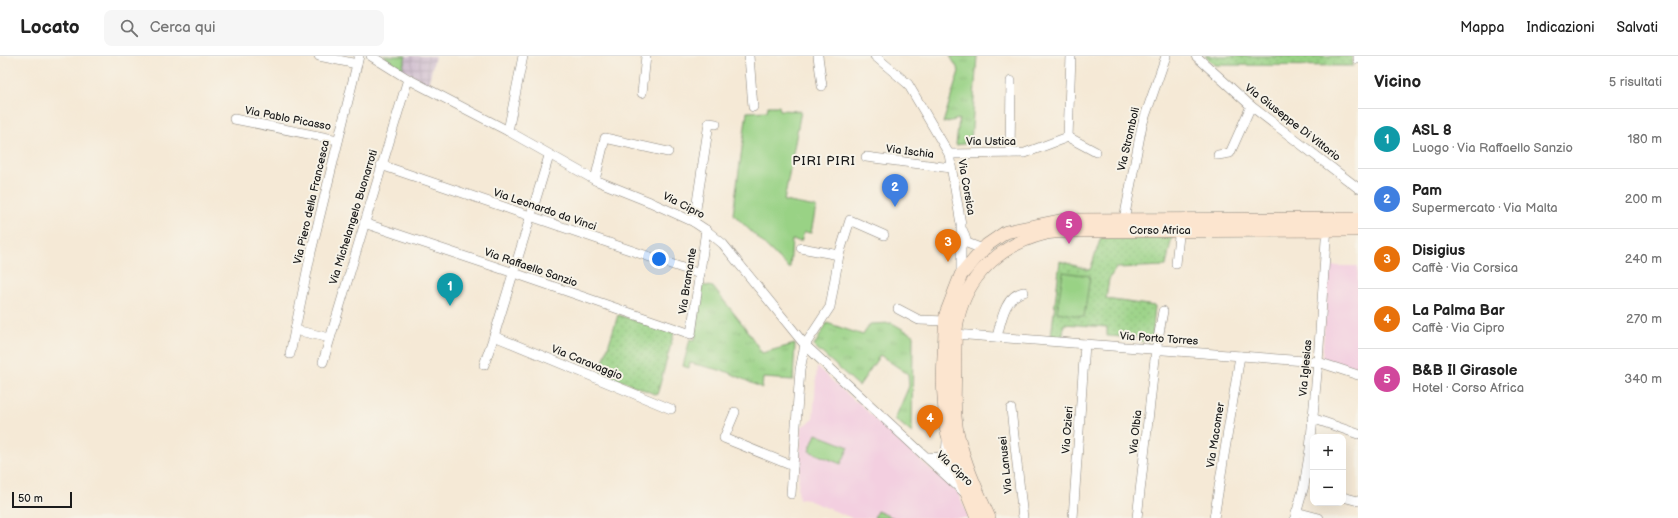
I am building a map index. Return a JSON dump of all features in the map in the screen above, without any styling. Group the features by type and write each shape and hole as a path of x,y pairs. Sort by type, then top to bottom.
{"street":[{"path":"320,56 358,60"},
{"name":"Via Cipro","path":"372,56 408,79 595,180 650,202 694,222 706,230 723,244 805,345 972,498"},
{"path":"508,132 523,56"},
{"path":"642,93 646,56"},
{"path":"749,56 753,107"},
{"path":"818,56 822,86"},
{"name":"Via Corsica","path":"875,56 908,84 949,154 961,224 961,275"},
{"path":"1071,56 1068,137 1096,152"},
{"name":"Via Stromboli","path":"1123,225 1142,125 1166,56"},
{"name":"Via Giuseppe Di Vittorio","path":"1196,56 1251,106 1358,188"},
{"name":"Via Piero della Francesca","path":"290,354 311,252 358,60"},
{"name":"Via Michelangelo Buonarroti","path":"323,362 408,79"},
{"path":"1010,153 1011,82"},
{"path":"1218,155 1230,153 1251,106"},
{"name":"Via Pablo Picasso","path":"234,119 338,140"},
{"path":"694,222 709,123 716,124"},
{"name":"Via Ustica","path":"949,154 1025,153 1068,137"},
{"path":"595,180 605,138 668,152"},
{"path":"484,364 514,273 549,156"},
{"name":"Via Ischia","path":"866,157 951,168"},
{"name":"Via Leonardo da Vinci","path":"381,165 700,274"},
{"name":"Corso Africa","path":"985,516 972,498 959,473 946,428 943,382 946,314 961,275 987,245 1006,232 1064,220 1123,225 1181,225 1327,224 1358,219"},
{"path":"791,494 800,370 805,345 830,308 839,255 850,220 884,235"},
{"name":"Via Raffaello Sanzio","path":"364,223 690,334"},
{"path":"961,224 975,259"},
{"name":"Corso Africa","path":"1327,224 1358,230"},
{"name":"Via Iglesias","path":"1296,515 1308,487 1327,224"},
{"name":"Corso Africa","path":"972,498 958,435 954,383 955,334 960,309 976,277 1000,253 1023,240 1045,233 1123,225"},
{"path":"1176,264 1181,225"},
{"name":"Via Bramante","path":"690,334 706,230"},
{"path":"968,243 980,248 987,245"},
{"path":"801,248 839,255"},
{"name":"Corso Africa","path":"975,259 976,277"},
{"path":"997,337 1003,316 1011,299 1018,293 1024,292"},
{"path":"898,309 918,320 946,321"},
{"name":"Via Olbia","path":"1137,518 1156,350 1163,311"},
{"path":"295,330 330,338"},
{"name":"Via Porto Torres","path":"955,334 1318,362 1358,375"},
{"name":"Via Caravaggio","path":"494,336 671,409"},
{"name":"Via Ozieri","path":"1073,518 1085,344"},
{"name":"Via Macomer","path":"1214,518 1240,356"},
{"name":"Via Lanusei","path":"1011,409 1023,518"},
{"path":"735,412 724,438 793,466"},
{"path":"1312,418 1358,434"},
{"name":"Via Cipro","path":"926,457 937,458 943,456 947,450 946,428"},
{"name":"Via Cipro","path":"926,457 959,473"},
{"path":"1346,498 1358,501"},
{"path":"1296,515 1318,518"},
{"path":"985,516 996,518"}],"shaded area":[{"path":"406,56 435,56 428,85 402,69"},
{"path":"1329,266 1358,266 1358,367 1322,359"},
{"path":"817,367 856,402 857,401 885,429 958,493 969,518 852,518 803,498 799,499 798,490 802,426 813,420"}],"green space":[{"path":"383,56 406,56 402,69"},
{"path":"950,56 977,56 971,143 956,145 959,119 943,123 959,71"},
{"path":"1205,56 1352,56 1353,66 1214,65"},
{"path":"768,106 779,106 780,110 801,111 784,201 816,207 811,233 804,232 801,241 792,240 790,269 733,214 747,112 767,111"},
{"path":"1172,236 1166,266 1116,268 1109,279 1106,299 1155,306 1152,342 1139,341 1139,338 1107,336 1107,327 1064,324 1063,338 1051,337 1060,261 1090,270 1101,237"},
{"path":"1063,272 1090,276 1084,317 1057,312"},
{"path":"702,285 713,287 744,326 762,353 795,344 793,380 763,378 762,388 728,372 690,363 689,368 683,366 690,339 695,340"},
{"path":"618,315 674,333 657,395 600,372"},
{"path":"827,323 863,335 870,324 892,323 913,335 912,433 895,419 909,386 908,374 880,355 859,386 814,346"},
{"path":"816,434 849,447 841,464 809,451"},
{"path":"877,511 894,518 874,518"}],"place":[{"name":"Pam","path":"895,207"},
{"name":"B&B Il Girasole","path":"1069,244"},
{"name":"Disigius","path":"948,262"},
{"name":"ASL 8","path":"450,306"},
{"name":"La Palma Bar","path":"930,438"}],"district":[{"name":"PIRI PIRI","path":"824,160"}]}
